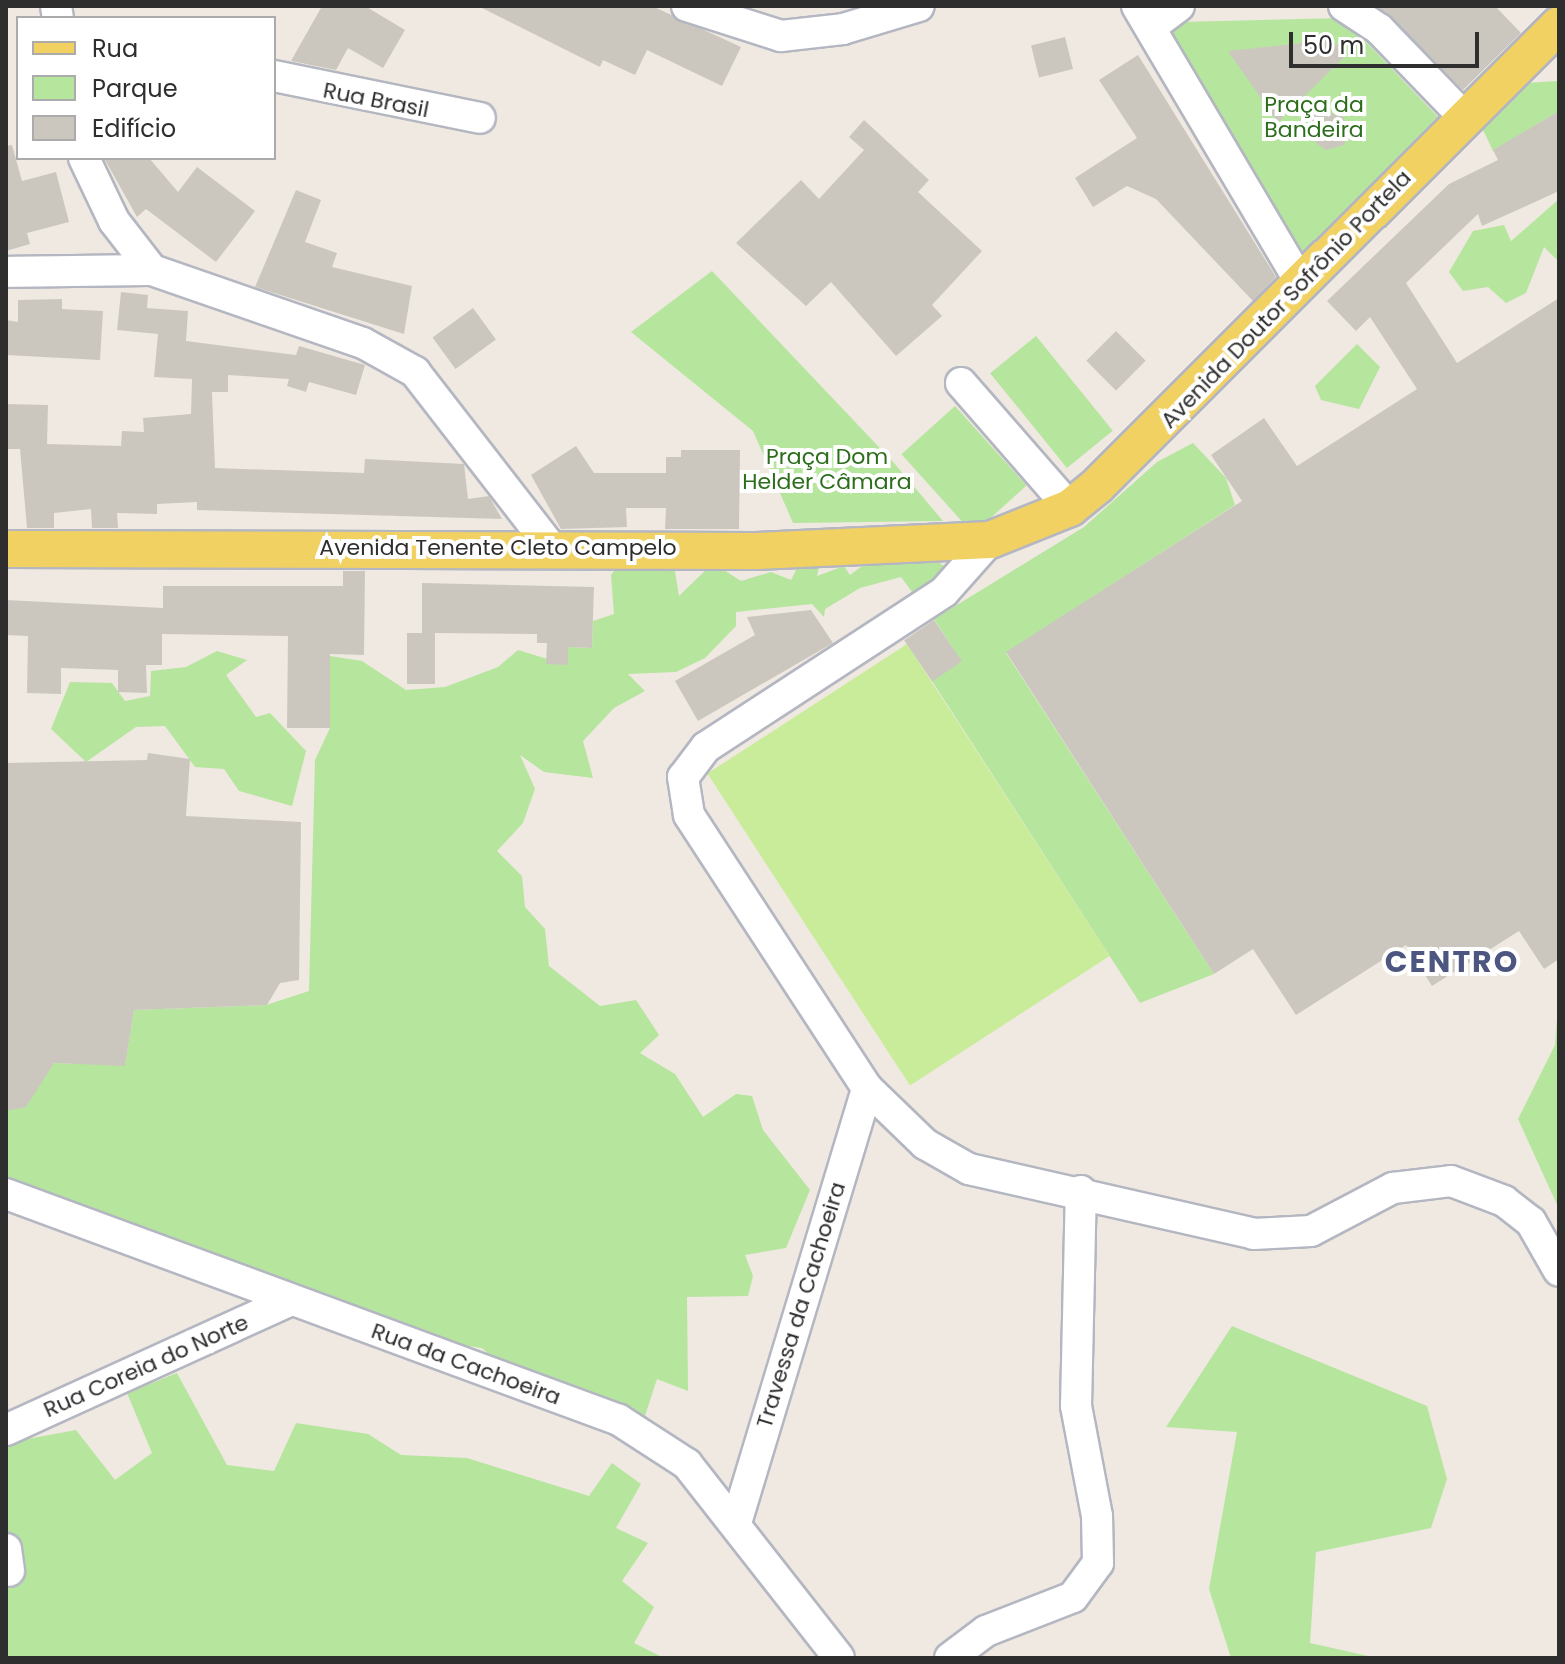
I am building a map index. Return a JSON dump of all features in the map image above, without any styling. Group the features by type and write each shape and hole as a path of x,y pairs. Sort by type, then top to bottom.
{"main road":[{"name":"Avenida Doutor Sofrônio Portela","path":"990,540 1070,508 1302,285 1463,116 1559,25"},
{"name":"Avenida Tenente Cleto Campelo","path":"6,549 550,546 757,551 990,540"}],"street":[{"path":"687,6 781,36 843,29 919,6"},
{"path":"1179,6 1144,16 1302,285"},
{"path":"1344,6 1379,29 1463,116"},
{"name":"Rua Brasil","path":"276,76 480,118"},
{"path":"85,160 114,221 152,270"},
{"path":"6,272 152,270 390,354 415,372 550,546"},
{"path":"961,383 1070,508"},
{"path":"990,540 944,592 706,747 683,777 689,815 867,1088 951,1161 996,1179 1081,1191 1279,1237 1311,1231 1393,1188 1451,1181 1504,1201 1531,1222 1559,1271"},
{"name":"Travessa da Cachoeira","path":"736,1523 867,1088"},
{"path":"950,1658 986,1631 1073,1597 1098,1563 1097,1516 1076,1406 1081,1191"},
{"name":"Rua da Cachoeira","path":"6,1194 287,1302 619,1420 687,1464 839,1658"},
{"name":"Rua Coreia do Norte","path":"6,1430 287,1302"}],"green space":[{"name":"Praça da Bandeira","path":"1343,18 1439,118 1299,259 1165,33 1181,22"},
{"path":"1559,81 1559,111 1493,151 1477,117 1523,83"},
{"path":"1559,199 1559,262 1544,247 1526,293 1506,303 1488,287 1463,291 1449,272 1473,231 1504,225 1511,241"},
{"name":"Praça Dom Helder Câmara","path":"712,271 894,463 943,521 793,523 753,431 631,332"},
{"path":"1036,336 1113,431 1067,468 990,373"},
{"path":"1357,344 1380,367 1359,409 1321,400 1315,386"},
{"path":"955,406 1027,486 973,534 901,454"},
{"path":"1193,443 1226,478 1235,505 1006,653 1214,974 1140,1003 932,681 961,661 934,619 1084,527 1157,462"},
{"path":"928,555 944,566 940,578 912,592 901,577 860,588 825,609 824,617 812,604 736,612 736,626 705,658 676,672 628,674 645,691 614,708 583,741 593,778 544,772 520,755 535,789 523,823 497,851 522,876 525,907 545,929 549,966 600,1006 636,1000 659,1035 640,1053 675,1074 703,1117 736,1094 752,1096 763,1130 810,1190 786,1248 745,1255 753,1276 748,1296 687,1297 688,1391 657,1379 643,1422 497,1362 482,1348 441,1342 6,1178 6,1111 54,1063 125,1065 134,1010 266,1005 309,991 315,760 330,728 330,656 362,661 406,690 445,687 498,667 518,650 567,665 568,647 592,648 593,621 614,614 611,575 621,562 674,565 679,596 713,563 741,581 771,572 791,580 799,564 819,567 817,576 844,566 850,575 866,563"},
{"path":"907,644 1110,956 910,1086 707,774"},
{"path":"217,651 247,660 226,675 256,717 270,713 306,751 292,806 239,791 224,769 195,767 165,726 136,727 86,762 51,729 70,682 112,683 125,701 150,696 151,671 186,667"},
{"path":"1559,993 1559,1209 1518,1119 1555,1045"},
{"path":"1232,1326 1427,1406 1447,1479 1431,1528 1316,1552 1310,1643 1377,1658 1231,1658 1209,1589 1237,1432 1166,1427"},
{"path":"177,1373 227,1465 274,1471 296,1423 368,1434 401,1455 467,1458 589,1496 612,1463 641,1484 616,1528 648,1543 622,1581 654,1607 634,1643 664,1658 6,1658 6,1443 76,1430 115,1480 152,1453 127,1393"}],"building":[{"path":"322,6 365,6 405,30 383,68 348,48 336,70 291,61"},
{"path":"478,6 652,6 741,47 722,86 647,50 635,75 603,60 600,67"},
{"path":"1377,6 1495,6 1521,33 1463,90"},
{"path":"1065,37 1073,69 1039,77 1031,45"},
{"path":"1332,40 1347,54 1278,122 1228,51"},
{"path":"1138,55 1276,277 1253,301 1156,199 1127,186 1093,207 1075,178 1137,138 1099,80"},
{"path":"1306,106 1343,117 1349,128 1344,145 1326,150 1316,143"},
{"path":"1559,111 1559,191 1482,226 1478,214 1406,283 1457,363 1559,298 1559,959 1544,969 1519,931 1432,986 1406,945 1296,1015 1253,949 1214,974 1006,652 1242,501 1211,455 1264,418 1297,466 1417,389 1370,317 1356,331 1327,301 1449,184 1498,160 1493,150"},
{"path":"864,120 929,180 918,192 982,251 932,305 942,316 896,356 831,282 806,306 736,243 801,180 819,199 864,150 849,137"},
{"path":"12,145 22,181 56,172 69,222 27,233 30,244 6,251 6,146"},
{"path":"105,160 151,160 178,192 197,167 255,211 216,262 146,209 137,217"},
{"path":"296,190 321,200 305,242 337,253 332,267 412,286 404,334 255,287"},
{"path":"121,292 148,295 147,308 188,311 186,341 296,355 299,346 365,365 356,395 309,382 306,392 287,386 289,379 228,375 228,392 212,392 215,468 364,473 365,459 464,464 468,499 489,496 502,519 197,510 197,502 157,504 157,514 117,513 118,528 92,528 91,509 54,513 54,528 27,528 20,449 6,449 6,404 48,405 47,444 121,446 122,431 144,432 143,418 191,414 192,379 154,377 158,334 117,330"},
{"path":"62,299 62,309 103,311 100,360 6,355 6,320 18,322 18,300"},
{"path":"473,308 496,340 455,369 433,337"},
{"path":"1116,331 1146,361 1116,390 1086,361"},
{"path":"576,446 594,473 666,473 666,457 681,457 681,450 740,450 739,529 665,529 666,508 626,508 627,527 561,529 531,475"},
{"path":"343,571 365,571 364,655 330,654 330,728 287,728 288,636 162,634 162,665 146,665 147,693 118,692 118,670 61,668 61,694 27,693 28,636 6,635 6,600 163,608 163,586 343,586"},
{"path":"422,583 594,587 592,648 568,647 568,665 546,664 547,643 537,643 537,634 435,633 435,684 407,684 407,633 422,633"},
{"path":"811,610 833,643 698,721 675,681 755,635 747,617"},
{"path":"934,620 962,661 932,682 904,640"},
{"path":"148,753 190,759 186,816 301,822 299,980 280,983 267,1005 134,1010 125,1066 54,1063 26,1107 6,1111 6,763 147,760"}],"district":[{"name":"CENTRO","path":"1452,962"}]}
